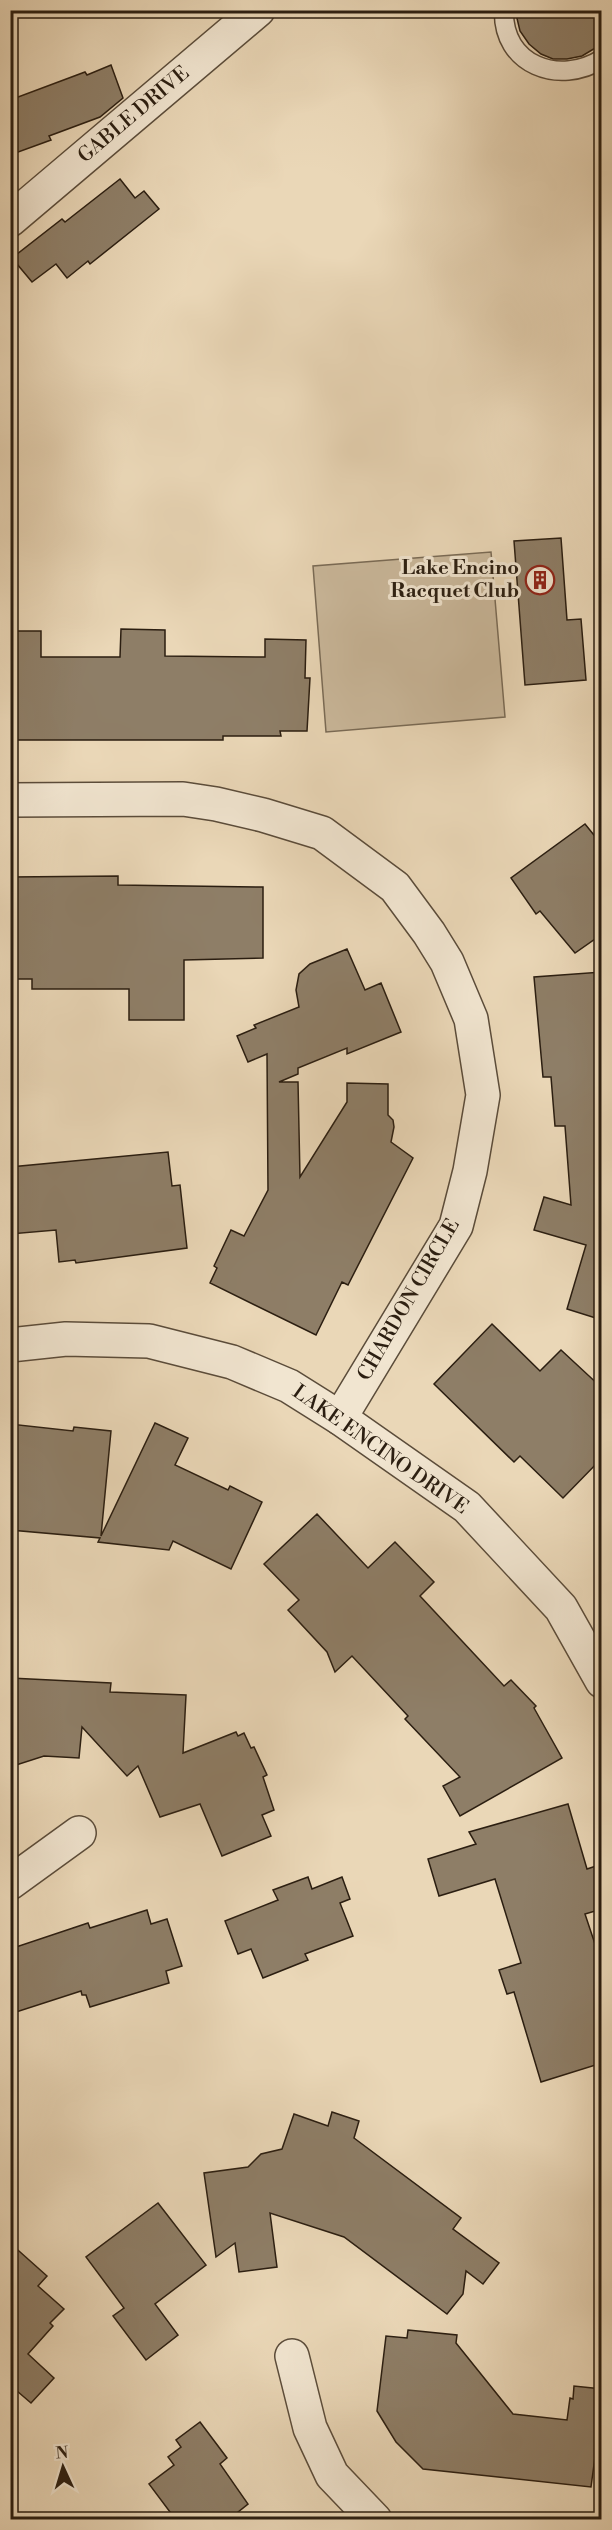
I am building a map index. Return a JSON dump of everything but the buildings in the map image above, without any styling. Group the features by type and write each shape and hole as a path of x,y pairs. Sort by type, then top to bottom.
{"street":[{"name":"GABLE DRIVE","path":"10,220 258,10"},
{"name":"CHARDON CIRCLE","path":"10,800 183,799 251,812 322,833 395,886 429,933 447,963 471,1019 483,1095 470,1171 456,1226 340,1418"},
{"name":"LAKE ENCINO DRIVE","path":"10,1345 66,1339 149,1341 232,1362 289,1386 340,1418 467,1507 561,1608 602,1681"},
{"path":"10,1883 79,1833"},
{"path":"292,2356 310,2428 332,2475 375,2520"}],"lane":[{"path":"504,10 504,20 510,40 523,57 541,68 561,72 582,70 602,59"}],"shaded area":[{"path":"491,552 505,717 326,732 313,566"}],"place":[{"name":"Lake Encino Racquet Club","path":"540,580"}]}
